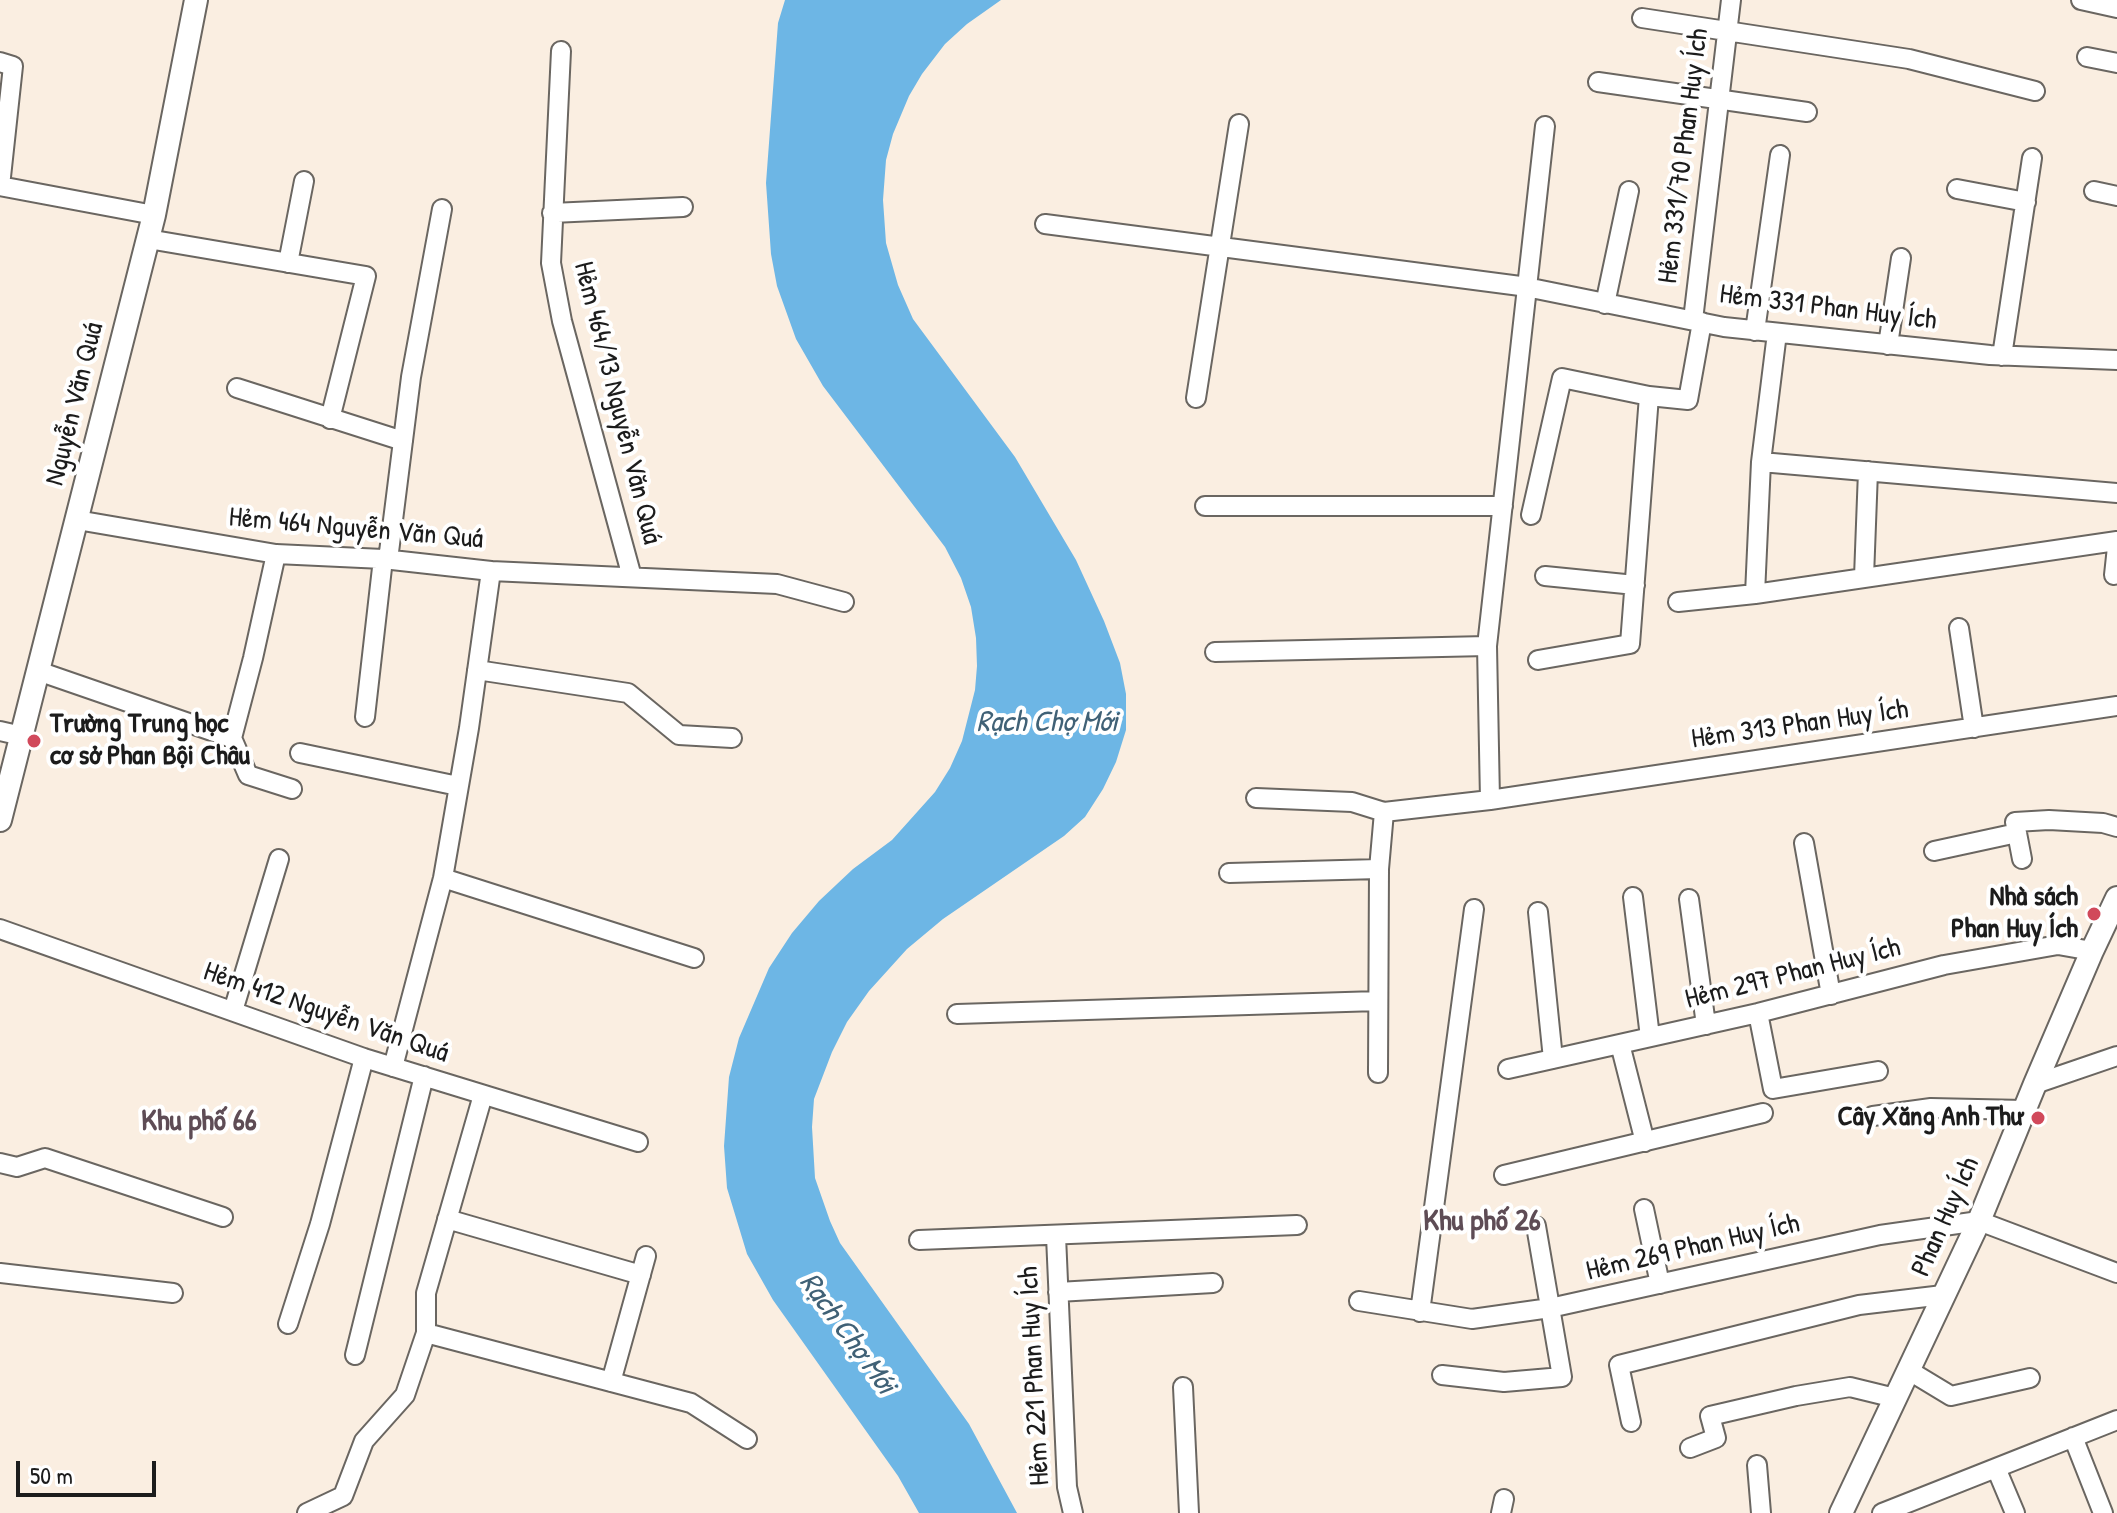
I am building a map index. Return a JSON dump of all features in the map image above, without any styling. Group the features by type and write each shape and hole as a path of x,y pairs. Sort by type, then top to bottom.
{"main road":[{"name":"Nguyễn Văn Quá","path":"1,816 11,734 38,671 148,239 196,0"},
{"name":"Phan Huy Ích","path":"1841,1513 1979,1221 2117,898"}],"street":[{"name":"Hẻm 331/70 Phan Huy Ích","path":"1649,396 1688,400 1731,0"},
{"path":"2081,0 2117,8"},
{"path":"1642,18 1909,59 2035,91"},
{"name":"Hẻm 464/13 Nguyễn Văn Quá","path":"561,51 551,263 562,321 632,577"},
{"path":"2087,57 2117,63"},
{"path":"0,62 13,66 0,186 154,215"},
{"path":"1598,82 1807,112"},
{"path":"1196,398 1239,124"},
{"path":"1490,800 1487,646 1532,288 1545,126"},
{"path":"1755,331 1780,155"},
{"path":"2002,356 2032,158"},
{"path":"288,263 304,181"},
{"path":"1957,189 2026,202"},
{"path":"1605,304 1629,191"},
{"path":"2094,191 2117,196"},
{"path":"552,213 683,207"},
{"path":"365,717 411,377 442,209"},
{"name":"Hẻm 331 Phan Huy Ích","path":"1045,224 1532,288 1755,331 2002,356 2117,360"},
{"path":"148,239 366,276 330,419"},
{"path":"1888,345 1901,258"},
{"path":"1755,594 1761,462 1777,333"},
{"path":"1531,515 1562,378 1649,396 1630,644 1538,660"},
{"path":"237,388 403,441"},
{"path":"1761,462 2117,493"},
{"path":"1864,577 1868,471"},
{"path":"1205,506 1503,506"},
{"name":"Hẻm 464 Nguyễn Văn Quá","path":"77,520 276,554 385,560 491,571 777,584 844,602"},
{"path":"1678,602 2117,544 2114,575"},
{"path":"276,554 232,738 248,775 292,789"},
{"path":"393,1067 443,878 491,571"},
{"path":"1545,576 1635,585"},
{"path":"1959,628 1974,728"},
{"path":"1215,652 1487,646"},
{"path":"477,670 628,693 679,735 732,738"},
{"path":"38,671 232,738"},
{"name":"Hẻm 313 Phan Huy Ích","path":"1384,812 1490,800 2117,706"},
{"path":"300,753 458,786"},
{"path":"1256,798 1352,802 1384,812 1379,869 1378,1073"},
{"path":"2022,859 2015,822 2049,820 2103,823 2117,827"},
{"path":"1934,851 2017,833"},
{"path":"1804,843 1831,995"},
{"path":"233,1011 279,859"},
{"path":"1229,873 1379,869"},
{"path":"443,878 694,958"},
{"path":"1633,897 1650,1037"},
{"path":"1689,899 1706,1025"},
{"path":"1420,1312 1474,909"},
{"path":"1538,912 1553,1059"},
{"name":"Hẻm 412 Nguyễn Văn Quá","path":"0,929 364,1058 638,1142"},
{"name":"Hẻm 297 Phan Huy Ích","path":"1508,1069 1758,1013 1944,965 2058,945 2092,951"},
{"path":"957,1014 1378,1001"},
{"path":"1758,1013 1773,1089 1878,1071"},
{"path":"1620,1044 1645,1142"},
{"path":"2035,1084 2117,1056"},
{"path":"288,1324 320,1224 364,1058"},
{"path":"355,1355 424,1076"},
{"path":"307,1513 343,1496 364,1441 405,1395 426,1333 426,1293 483,1095"},
{"path":"1873,1116 1931,1108 2024,1110"},
{"path":"1504,1175 1763,1113"},
{"path":"0,1163 17,1167 45,1158 223,1217"},
{"path":"1644,1209 1660,1284"},
{"path":"447,1219 641,1275"},
{"path":"1979,1221 2117,1273"},
{"name":"Hẻm 269 Phan Huy Ích","path":"1359,1301 1472,1319 1550,1308 1880,1235 1979,1221"},
{"path":"919,1240 1297,1225"},
{"path":"1442,1375 1504,1382 1562,1377 1536,1226"},
{"name":"Hẻm 221 Phan Huy Ích","path":"1056,1236 1067,1487 1073,1513"},
{"path":"611,1382 646,1256"},
{"path":"0,1273 173,1293"},
{"path":"1058,1292 1213,1283"},
{"path":"1631,1422 1619,1365 1859,1305 1943,1295"},
{"path":"426,1333 691,1403 747,1439"},
{"path":"1908,1370 1951,1396 2030,1378"},
{"path":"1183,1387 1189,1513"},
{"path":"1690,1448 1716,1438 1710,1416 1850,1387 1895,1398"},
{"path":"1882,1513 2117,1420"},
{"path":"2073,1437 2103,1513"},
{"path":"1757,1465 1761,1513"},
{"path":"1996,1468 2015,1513"}],"water":[{"name":"Rạch Chợ Mới","path":"785,0 1001,0 945,44 909,96 886,160 883,200 886,243 898,285 913,319 1015,457 1076,560 1120,663 1126,694 1126,730 1116,762 1085,817 1064,836 943,919 907,949 869,991 847,1022 814,1099 815,1178 840,1243 969,1424 1017,1513 919,1513 898,1476 773,1300 747,1254 727,1188 724,1146 729,1077 739,1038 769,968 792,933 819,901 853,869 892,840 935,792 962,741 975,690 977,666 971,607 945,547 823,386 796,339 777,286 771,254 766,183 778,23"}],"place":[{"name":"Trường Trung học cơ sở Phan Bội Châu","path":"34,741"},
{"name":"Nhà sách Phan Huy Ích","path":"2094,914"},
{"name":"Cây Xăng Anh Thư","path":"2038,1118"}],"district":[{"name":"Khu phố 66","path":"199,1122"},
{"name":"Khu phố 26","path":"1482,1222"}]}
